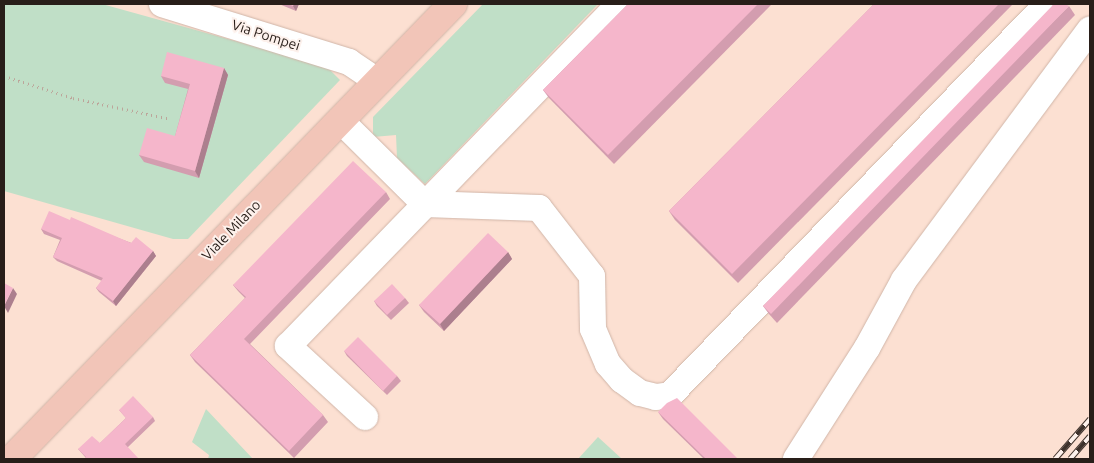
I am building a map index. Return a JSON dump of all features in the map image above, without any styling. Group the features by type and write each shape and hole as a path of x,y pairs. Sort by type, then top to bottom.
{"main road":[{"name":"Viale Milano","path":"4,442 435,4"},
{"name":"Viale Milano","path":"12,459 453,4"}],"street":[{"name":"Via Pompei","path":"162,4 350,62 367,74"},
{"path":"364,417 288,346 619,4"},
{"path":"340,120 425,204 539,208 592,276 593,330 608,364 622,380 640,393 656,397 670,395 1047,4"},
{"path":"796,459 867,348 904,280 1090,30"}],"path":[{"path":"4,76 73,98 171,119"}],"green space":[{"path":"4,4 102,4 326,66 340,80 188,239 173,239 4,191"},
{"path":"483,4 598,4 425,184 397,158 396,135 373,137 373,117"},
{"path":"206,409 253,459 208,459 209,455 192,442"},
{"path":"598,437 622,459 578,459"}],"building":[{"path":"628,4 758,4 608,155 543,90"},
{"path":"874,4 999,4 732,274 669,211"},
{"path":"1053,4 1069,6 771,314 763,306"},
{"path":"167,52 224,68 195,171 139,155 147,128 175,136 190,84 161,76"},
{"path":"353,161 386,192 244,339 323,415 289,451 190,355 246,297 233,285"},
{"path":"49,211 70,220 71,217 131,243 136,237 153,251 113,301 96,288 103,278 53,257 62,238 41,229"},
{"path":"488,233 508,252 440,324 419,305"},
{"path":"4,283 13,288 4,306"},
{"path":"392,284 405,298 387,315 374,301"},
{"path":"358,337 397,376 383,391 344,351"},
{"path":"133,396 153,417 125,444 139,459 84,459 86,457 78,449 92,436 100,443 126,418 119,410"},
{"path":"677,398 738,459 706,459 658,412 667,403"}],"railway":[{"path":"1055,459 1090,419"},
{"path":"1070,459 1090,436"}]}
